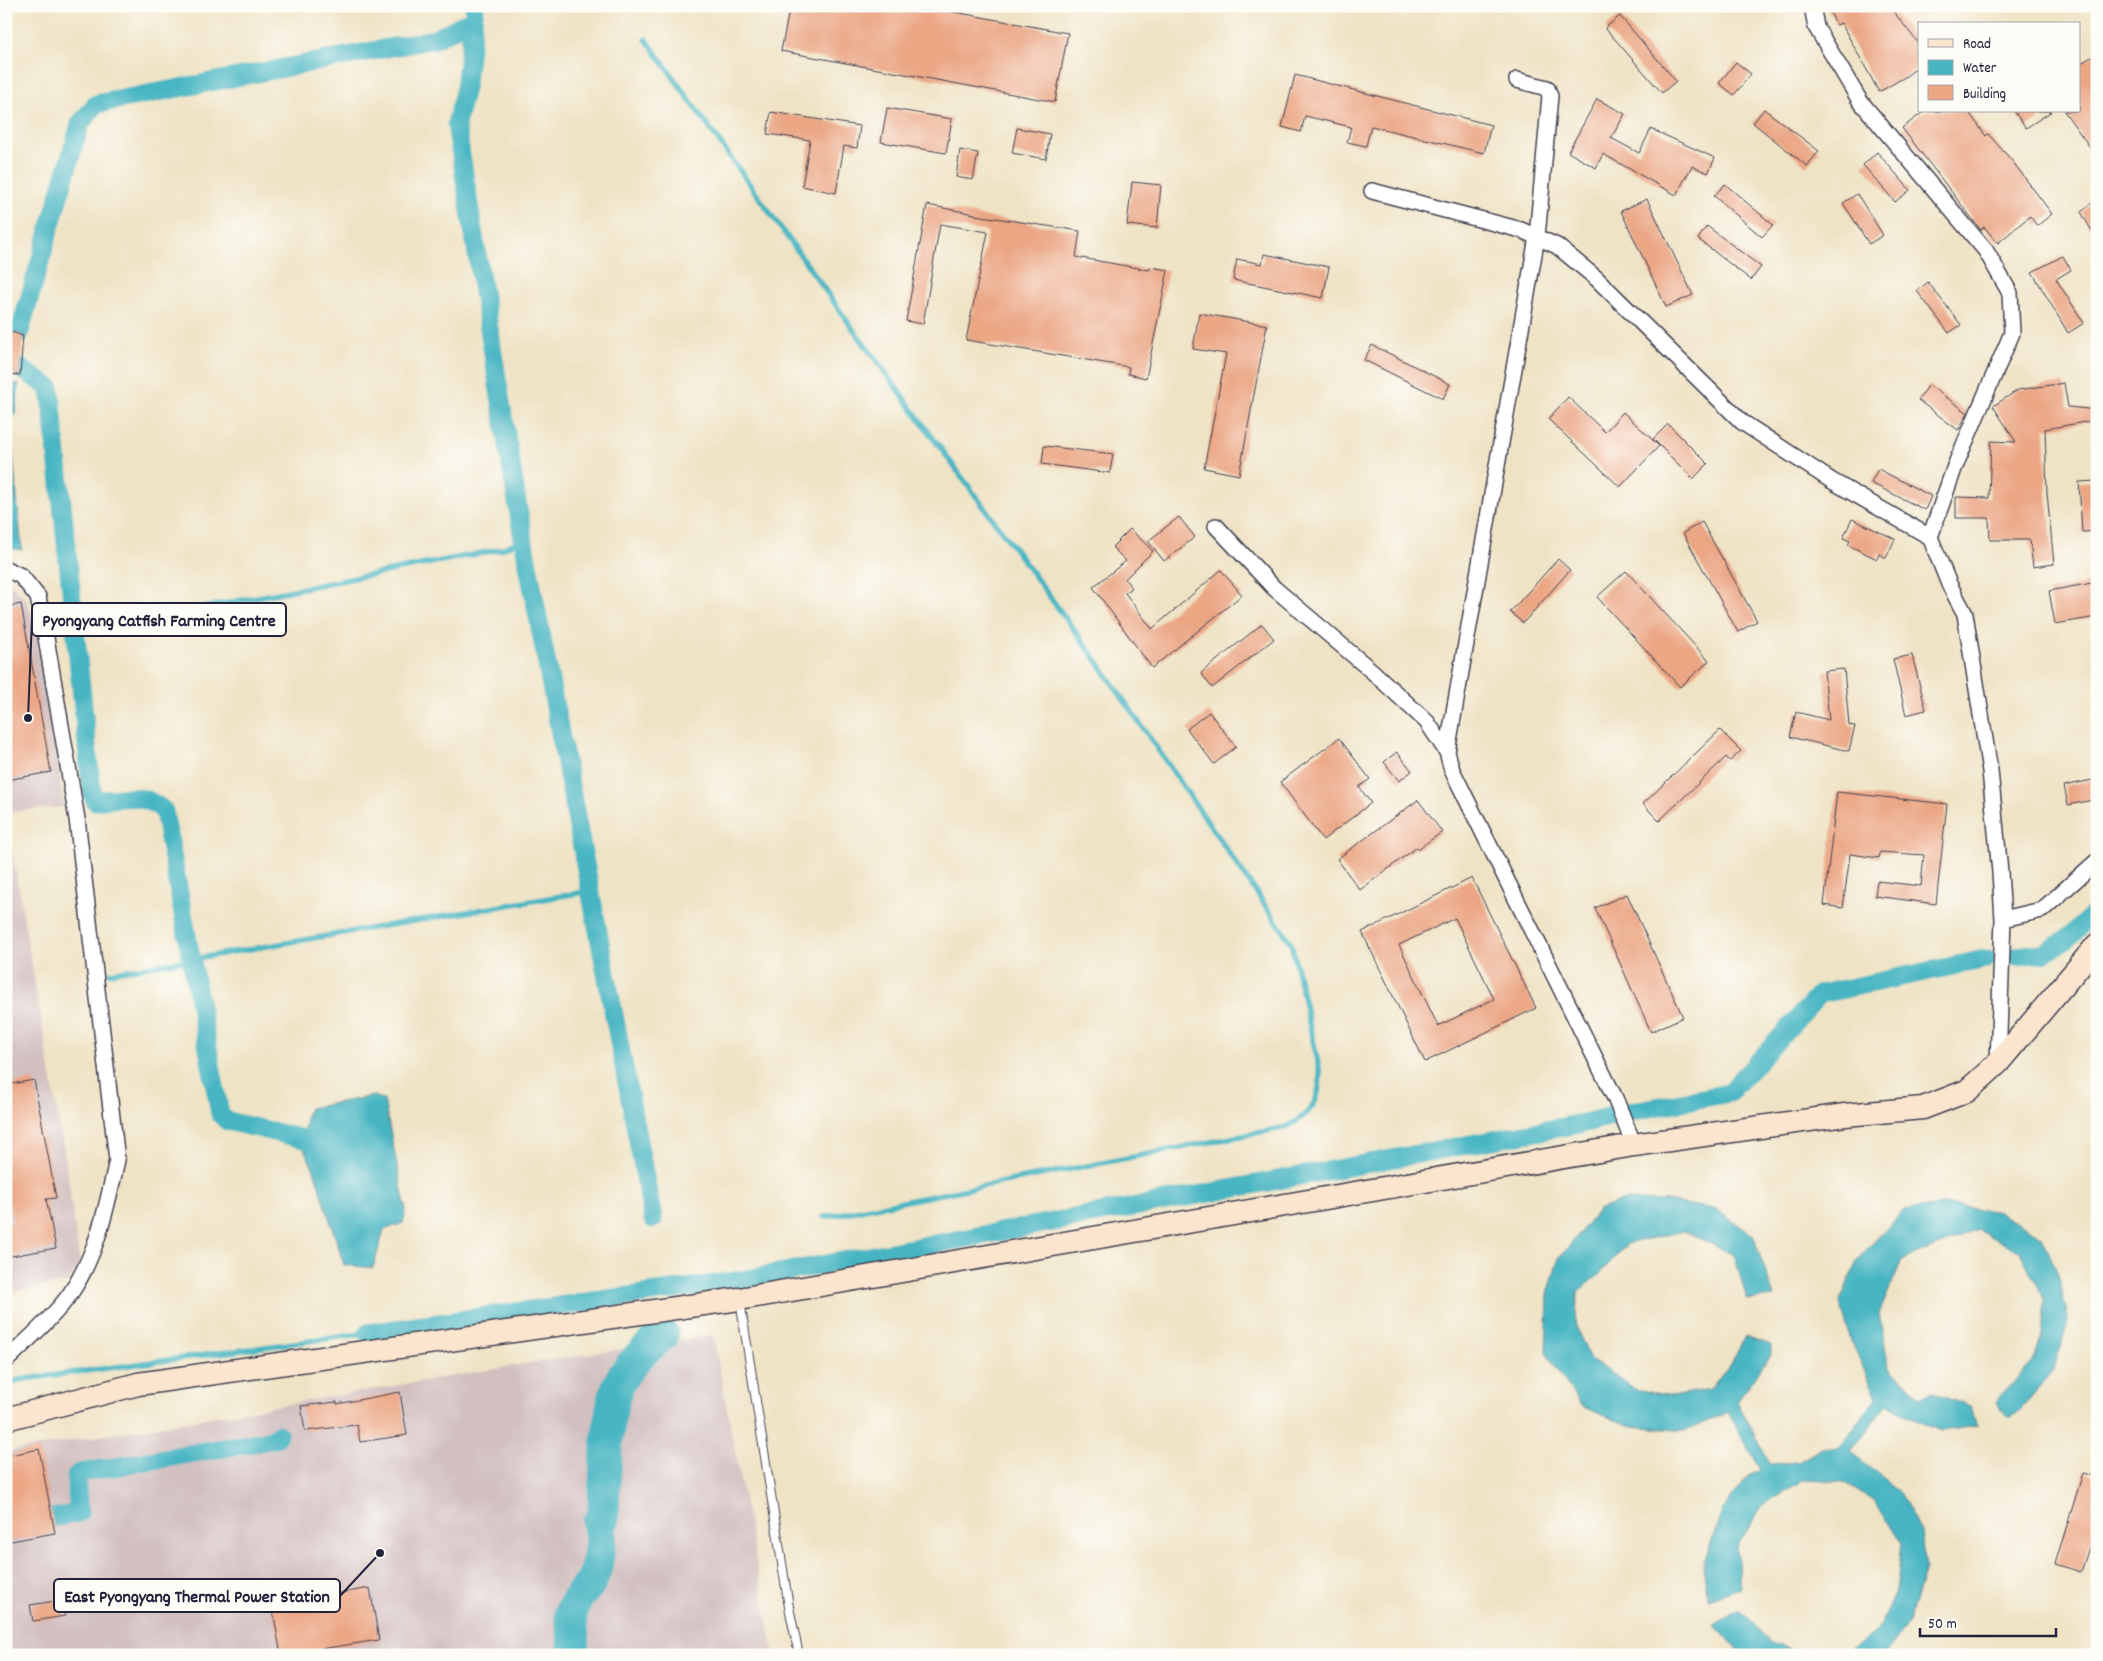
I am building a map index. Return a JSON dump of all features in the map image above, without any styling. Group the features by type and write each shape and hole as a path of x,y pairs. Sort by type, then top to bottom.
{"main road":[{"path":"6,1419 138,1384 739,1299 1634,1145 1845,1115 1923,1108 1968,1091 1998,1062 2097,945"}],"street":[{"path":"1812,6 1816,27 1860,101 1986,251 2010,293 2012,333 1955,466 1930,537"},
{"path":"1447,752 1537,237 1550,96 1547,88 1517,80"},
{"path":"1372,191 1521,230 1557,246 1596,278 1742,422 1832,481 1930,537 1949,584 1965,614 1990,771 2003,919 1998,1062"},
{"path":"1216,526 1274,588 1373,672 1427,722 1447,752 1452,770 1615,1098 1634,1145"},
{"path":"6,569 21,576 38,597 46,638 77,819 117,1160 108,1204 88,1264 70,1296 6,1361"},
{"path":"2003,919 2042,910 2097,861"}],"lane":[{"path":"739,1299 789,1607 799,1655"}],"shaded area":[{"path":"6,580 27,600 36,629 64,807 6,812"},
{"path":"6,815 65,1157 80,1264 68,1282 6,1293"},
{"path":"713,1335 774,1655 6,1655 6,1452 524,1364"}],"water":[{"path":"6,383 19,384 16,410 10,426 6,426"},
{"path":"11,435 22,550 6,548 6,436"},
{"path":"373,1096 384,1100 406,1210 403,1223 384,1230 373,1268 344,1265 314,1170 303,1147 306,1116 309,1108"},
{"path":"1624,1200 1666,1201 1715,1209 1753,1235 1774,1297 1747,1300 1734,1255 1684,1231 1627,1244 1599,1275 1577,1293 1576,1328 1591,1359 1634,1389 1672,1396 1710,1389 1732,1363 1745,1336 1771,1345 1771,1355 1737,1402 1770,1464 1798,1462 1822,1448 1838,1449 1877,1397 1852,1345 1840,1302 1857,1260 1904,1210 1949,1204 1999,1212 2042,1236 2058,1274 2069,1322 2054,1368 2024,1406 2010,1418 1995,1401 2033,1362 2042,1336 2045,1300 2020,1252 1978,1230 1902,1260 1879,1314 1889,1367 1920,1397 1931,1391 1971,1406 1977,1426 1940,1431 1898,1411 1888,1403 1851,1451 1900,1494 1921,1532 1925,1569 1909,1623 1884,1655 1841,1655 1877,1631 1896,1590 1902,1545 1875,1501 1844,1482 1803,1480 1762,1506 1737,1547 1740,1588 1708,1599 1703,1565 1722,1511 1749,1475 1760,1469 1728,1412 1686,1431 1630,1426 1581,1406 1546,1352 1548,1294 1558,1260 1598,1210"},
{"path":"1740,1610 1772,1643 1810,1655 1742,1655 1715,1624"}],"building":[{"path":"790,6 922,6 1068,33 1055,102 781,51"},
{"path":"1826,6 1889,6 1918,43 1918,67 1905,77 1879,92 1841,23 1837,25"},
{"path":"1620,16 1676,81 1662,93 1605,28"},
{"path":"2097,54 2097,157 2065,112 2080,112 2080,63"},
{"path":"1736,62 1751,74 1734,95 1719,83"},
{"path":"1295,75 1491,125 1484,153 1371,126 1366,146 1347,142 1351,127 1305,116 1301,132 1282,127"},
{"path":"1597,99 1625,114 1611,138 1639,153 1651,129 1715,158 1708,173 1692,166 1676,195 1603,154 1596,168 1568,152"},
{"path":"887,108 952,119 946,153 881,142"},
{"path":"1764,109 1819,151 1807,166 1753,123"},
{"path":"771,112 860,126 857,148 844,146 836,193 802,186 810,140 767,134"},
{"path":"1924,112 1969,112 1986,136 1988,134 2013,162 2052,214 2037,226 2030,216 1998,243 1984,227 1981,230 1902,128"},
{"path":"2015,112 2050,112 2026,128"},
{"path":"1017,128 1050,134 1046,159 1012,153"},
{"path":"960,150 978,153 973,180 956,177"},
{"path":"1877,152 1910,190 1895,202 1863,165"},
{"path":"1132,182 1161,185 1157,228 1127,225"},
{"path":"1725,184 1773,225 1762,237 1714,196"},
{"path":"1857,194 1883,235 1869,244 1843,203"},
{"path":"1647,199 1693,295 1666,307 1621,211"},
{"path":"2097,199 2097,240 2081,212"},
{"path":"927,205 975,215 1080,231 1076,257 1149,270 1150,267 1168,270 1146,378 1128,374 1129,367 966,340 988,232 940,224 923,324 906,321"},
{"path":"1707,226 1761,267 1751,280 1698,239"},
{"path":"1264,254 1329,267 1323,298 1233,280 1237,259 1262,264"},
{"path":"2063,256 2071,270 2056,279 2084,323 2068,333 2032,272"},
{"path":"1928,282 1961,325 1949,333 1917,291"},
{"path":"1199,313 1267,325 1239,475 1204,468 1226,354 1193,349"},
{"path":"12,332 23,336 20,375 6,374 6,341"},
{"path":"1372,345 1450,384 1443,399 1364,360"},
{"path":"2064,383 2068,407 2097,410 2097,420 2045,429 2047,493 2054,564 2033,567 2030,540 1990,540 1989,518 1956,518 1956,497 1989,498 1991,441 2016,442 1993,406 2018,390"},
{"path":"1929,385 1968,413 1958,430 1918,400"},
{"path":"1568,397 1605,432 1623,412 1659,446 1620,487 1548,419"},
{"path":"1668,424 1708,464 1693,479 1653,439"},
{"path":"1044,446 1113,454 1110,473 1042,464"},
{"path":"1878,469 1931,496 1925,510 1871,483"},
{"path":"2097,481 2097,531 2082,532 2079,482"},
{"path":"1179,517 1195,537 1164,561 1148,541"},
{"path":"1852,519 1895,539 1886,558 1879,554 1877,559 1848,545 1850,541 1843,538"},
{"path":"1702,522 1757,621 1738,632 1683,533"},
{"path":"1130,529 1153,551 1125,579 1132,588 1125,593 1152,629 1221,570 1242,595 1152,668 1093,587 1126,561 1112,547"},
{"path":"1558,559 1570,570 1523,623 1510,612"},
{"path":"1626,571 1709,661 1680,687 1597,597"},
{"path":"2097,582 2097,617 2055,624 2049,591"},
{"path":"21,604 51,772 6,780 6,607"},
{"path":"1262,624 1274,639 1212,688 1201,673"},
{"path":"1912,655 1926,710 1906,715 1893,659"},
{"path":"1844,669 1849,725 1855,726 1849,751 1790,737 1796,712 1829,720 1824,671"},
{"path":"1209,712 1236,747 1214,764 1187,729"},
{"path":"1720,730 1741,751 1730,761 1726,757 1659,821 1643,804"},
{"path":"1339,738 1370,779 1359,787 1371,803 1323,840 1280,782"},
{"path":"1397,752 1412,771 1399,781 1384,762"},
{"path":"2097,779 2097,799 2068,805 2064,786"},
{"path":"1837,792 1947,804 1936,904 1875,896 1877,881 1921,886 1924,855 1880,852 1879,858 1850,854 1843,908 1824,905"},
{"path":"1418,800 1442,832 1418,849 1417,847 1360,890 1337,859"},
{"path":"1472,878 1536,1008 1425,1062 1362,932","holes":["1455,918 1494,999 1438,1026 1399,945"]},
{"path":"1627,894 1683,1017 1651,1032 1595,908"},
{"path":"34,1080 56,1198 46,1199 56,1248 6,1257 6,1224 13,1223 6,1188 6,1085"},
{"path":"400,1392 407,1435 360,1442 357,1425 305,1431 301,1406 337,1402 337,1404"},
{"path":"39,1449 55,1533 6,1542 6,1456"},
{"path":"2083,1473 2097,1477 2097,1523 2081,1572 2055,1564"},
{"path":"370,1588 379,1640 281,1655 272,1605"},
{"path":"62,1600 65,1616 33,1621 30,1605"}],"waterway":[{"path":"475,6 465,88 456,124 523,539 653,1219"},
{"path":"19,334 80,124 96,104 435,39 473,19"},
{"path":"646,39 848,322 1097,661 1291,943 1320,1072 1320,1082 1313,1106 1303,1117 1287,1127 824,1217"},
{"path":"20,368 50,388 92,793 95,801 132,797 140,798 164,811 220,1114 227,1121 304,1139"},
{"path":"75,633 502,549 523,539"},
{"path":"110,973 590,891"},
{"path":"2016,956 2043,953 2065,941 2097,911"},
{"path":"368,1333 736,1281 1589,1122 1623,1113 1729,1093 1820,994 1986,959"},
{"path":"6,1388 18,1380 368,1333"},
{"path":"573,1655 574,1641 570,1612 580,1595 591,1583 596,1568 601,1540 598,1523 603,1519 609,1426 616,1391 621,1379 630,1366 663,1335"},
{"path":"52,1518 79,1513 76,1477 79,1473 275,1439 278,1434"}],"place":[{"name":"Pyongyang Catfish Farming Centre","path":"28,718"},
{"name":"East Pyongyang Thermal Power Station","path":"380,1553"}]}
